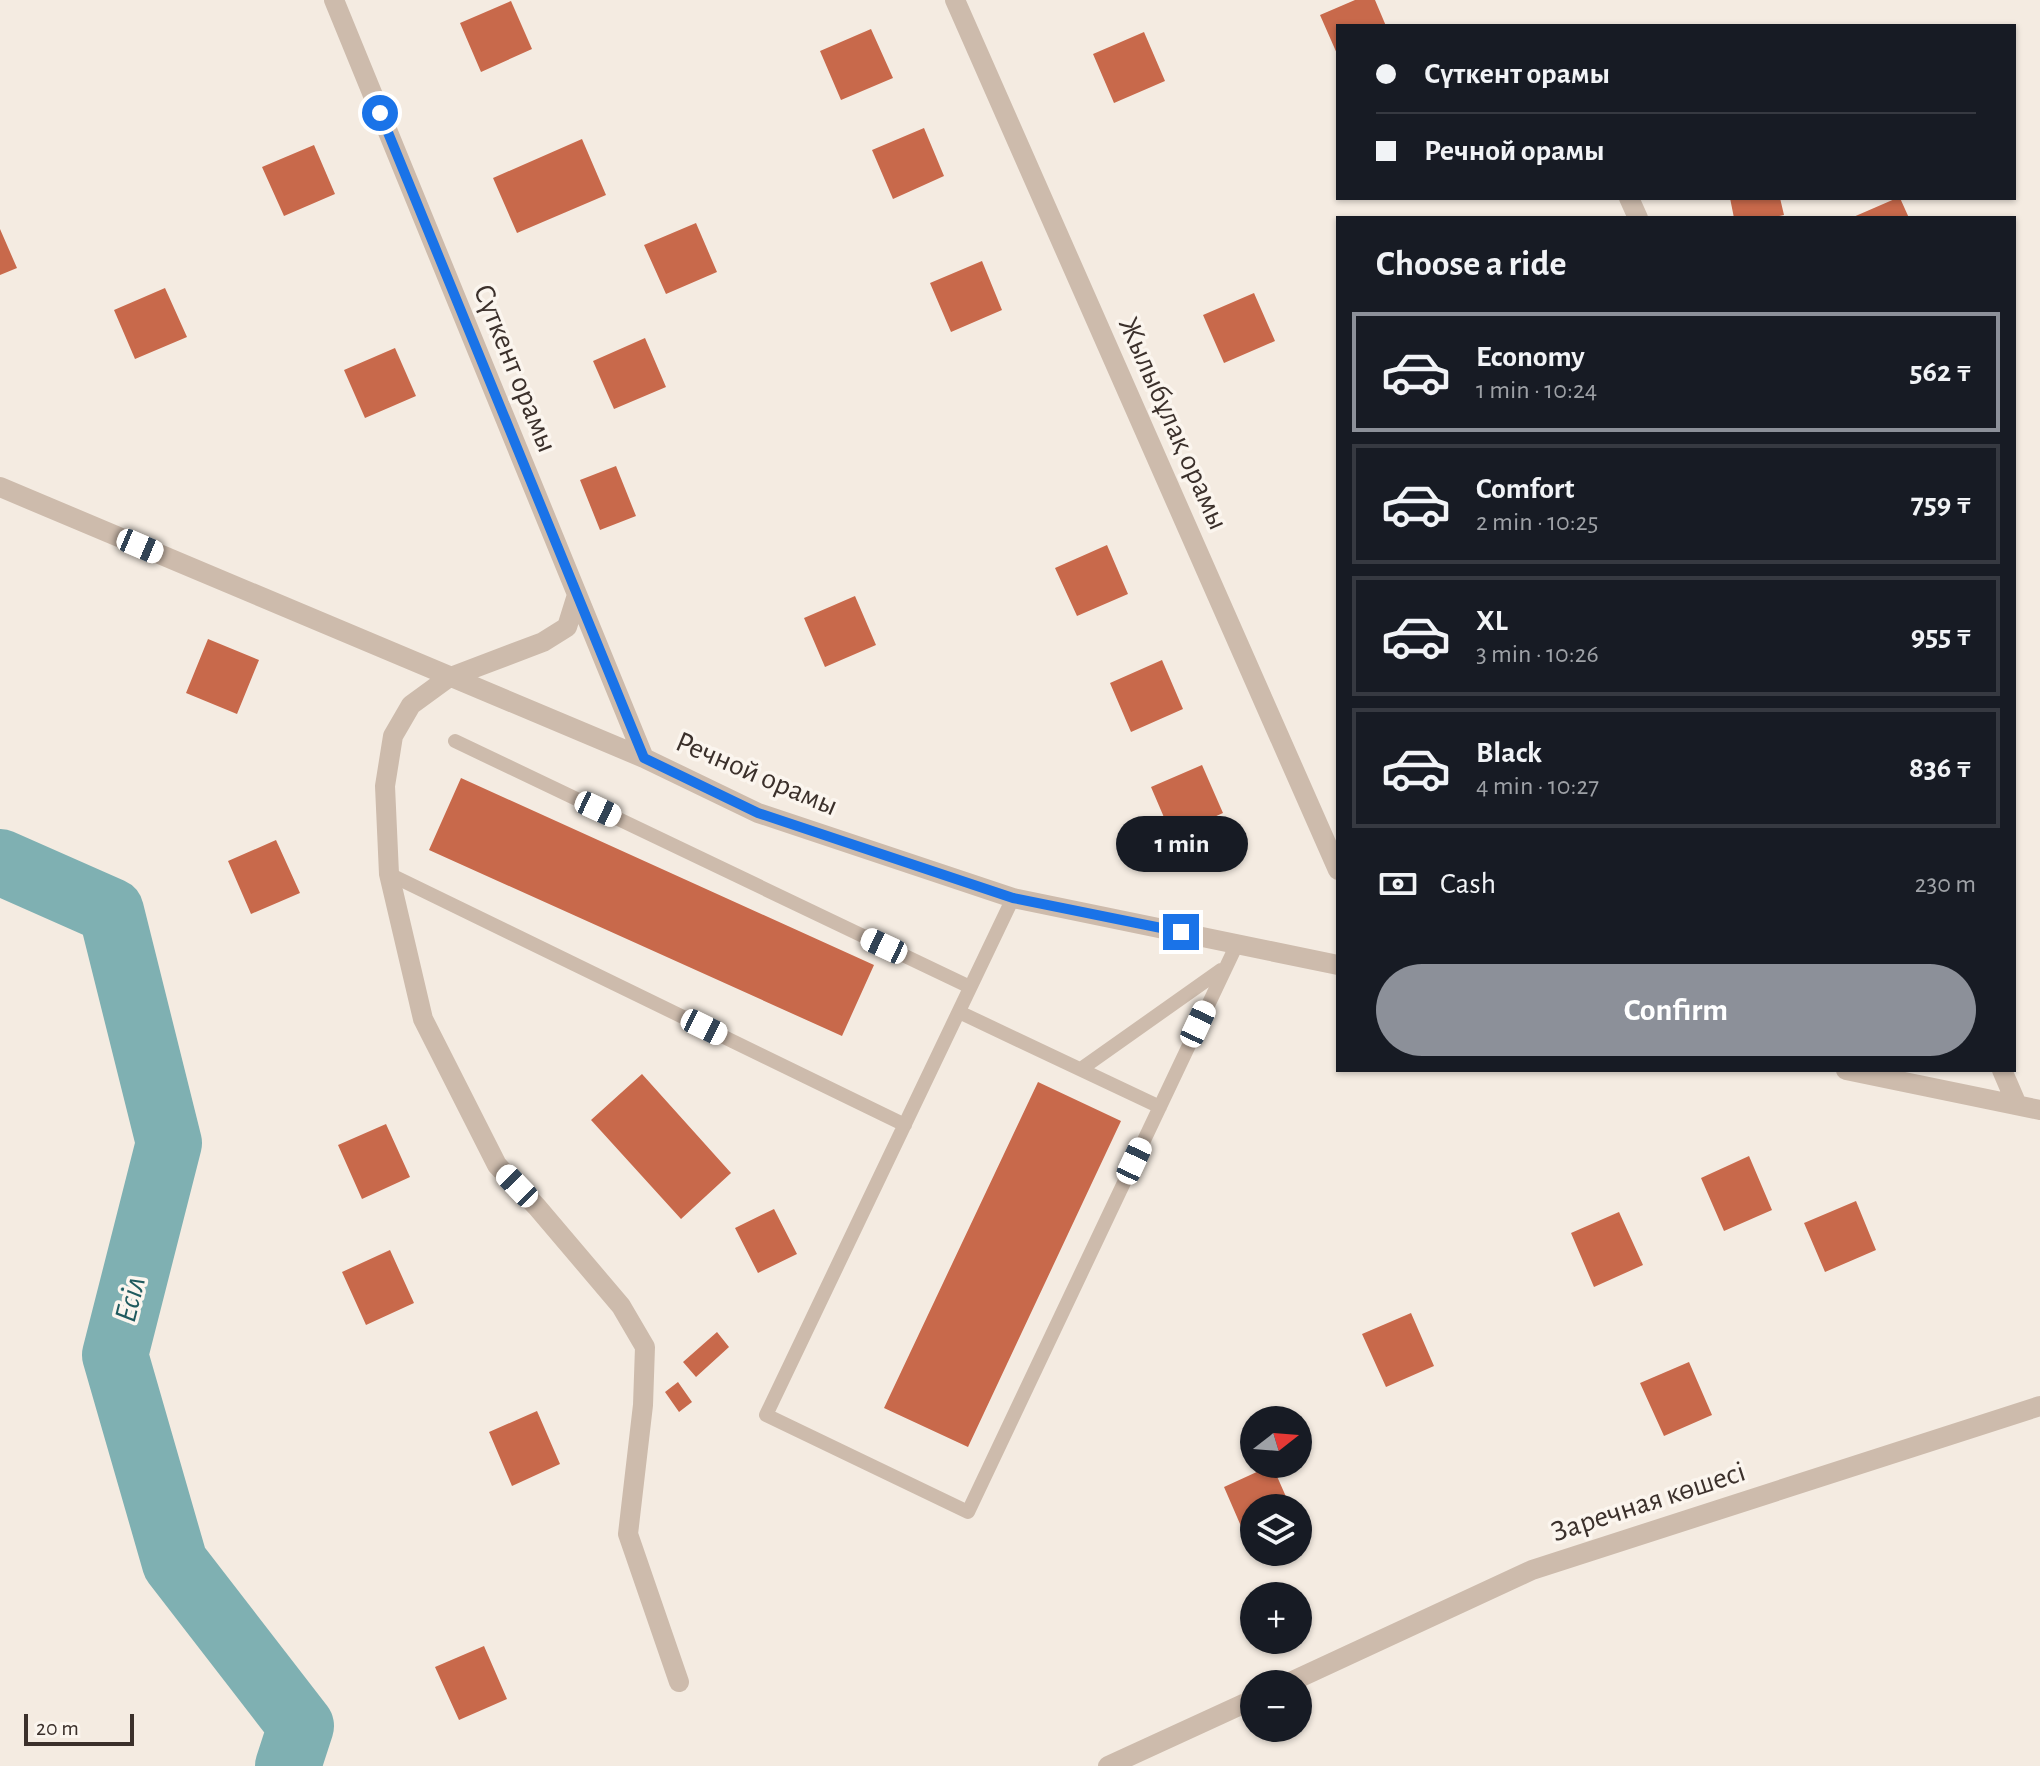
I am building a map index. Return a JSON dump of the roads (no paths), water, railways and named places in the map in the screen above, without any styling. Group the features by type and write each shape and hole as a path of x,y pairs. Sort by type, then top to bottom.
{"street":[{"name":"Сүткент орамы","path":"334,0 644,758"},
{"name":"Жылыбұлақ орамы","path":"955,0 1336,865"},
{"name":"Речной орамы","path":"0,487 644,758 758,813 1013,898 1336,965"},
{"path":"577,595 567,627 543,642 448,678 411,705 393,736 385,786 389,874 423,1019 497,1165 621,1306 645,1347 643,1405 628,1534 679,1682"},
{"path":"1856,1072 2040,1110"},
{"path":"2003,1072 2017,1105"},
{"name":"Заречная көшесі","path":"1312,1672 1532,1570 2040,1406"},
{"path":"1108,1766 1240,1705"}],"lane":[{"path":"455,741 970,987"},
{"path":"389,874 905,1125"},
{"path":"1013,898 766,1415 968,1512 1237,944"},
{"path":"1081,1069 1223,969"},
{"path":"959,1012 1160,1107"}],"waterway":[{"name":"Есіл","path":"0,862 111,911 169,1143 115,1355 175,1563 301,1726 288,1766"}]}
